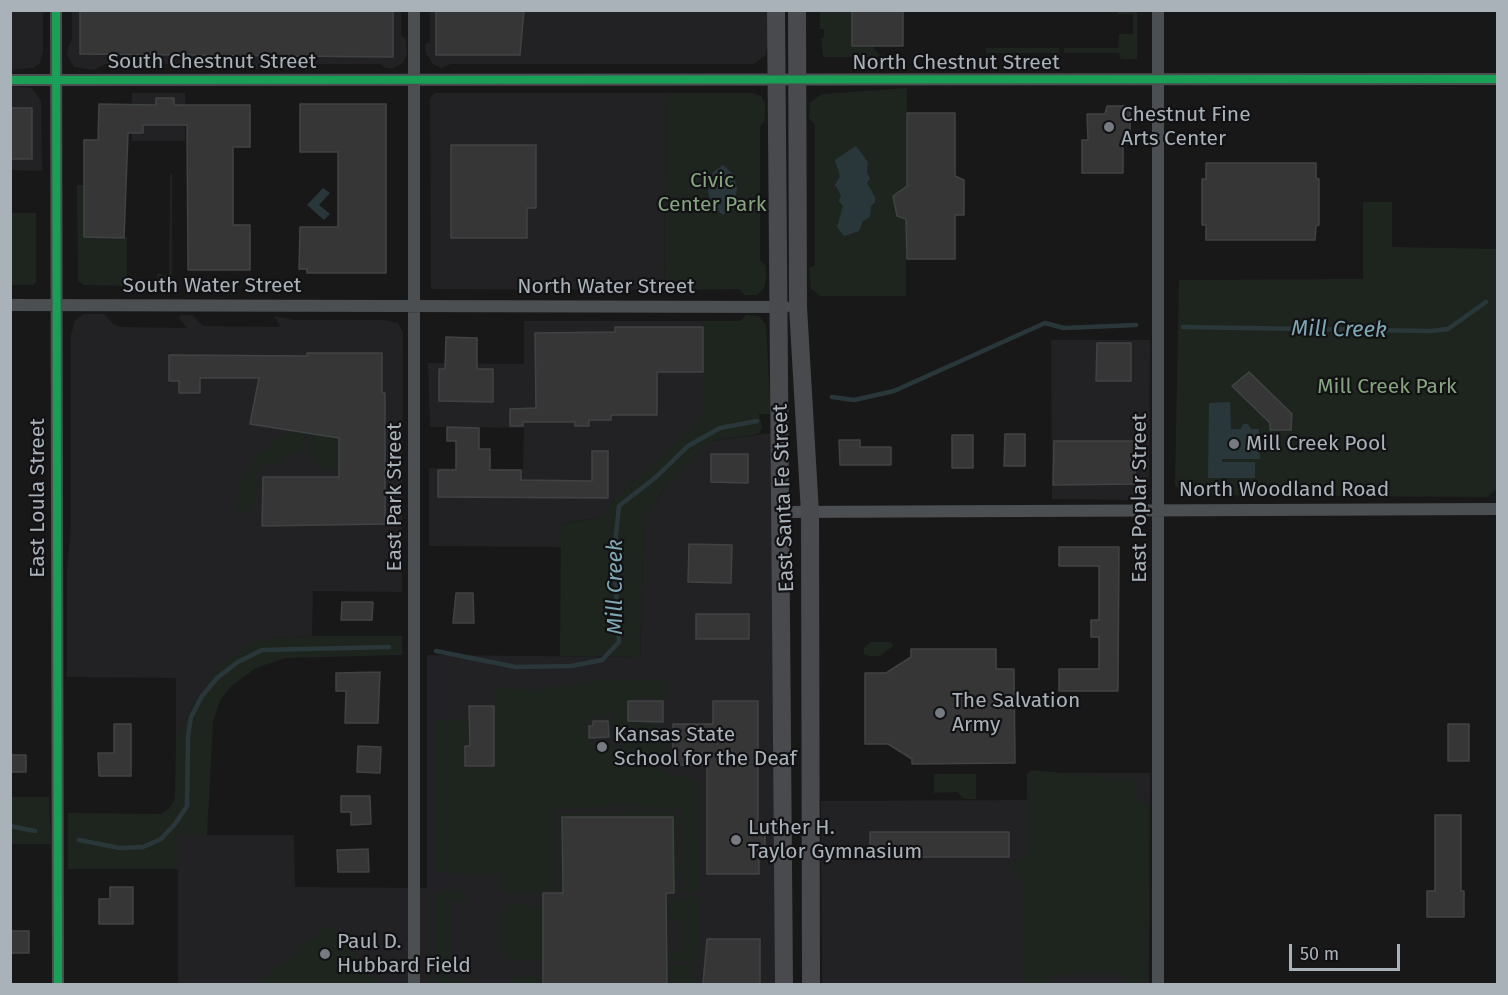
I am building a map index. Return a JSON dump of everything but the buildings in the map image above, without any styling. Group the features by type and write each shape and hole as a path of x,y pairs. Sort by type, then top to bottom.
{"main road":[{"name":"East Santa Fe Street","path":"776,10 776,307 782,512 784,984"},
{"name":"East Santa Fe Street","path":"797,10 798,307 810,513 812,984"},
{"path":"783,675 810,675"}],"street":[{"name":"East Loula Street","path":"56,10 58,984"},
{"name":"East Park Street","path":"414,10 414,984"},
{"name":"East Poplar Street","path":"1158,10 1160,510 1158,984"},
{"name":"North Chestnut Street","path":"414,80 1497,79"},
{"name":"South Chestnut Street","path":"10,80 414,80"},
{"name":"South Water Street","path":"10,305 414,307"},
{"name":"North Water Street","path":"414,307 798,307"},
{"name":"North Woodland Road","path":"782,512 1497,509"}],"shaded area":[{"path":"401,10 401,35 406,40 407,55 403,63 393,68 386,68 380,64 315,64 309,69 242,69 238,64 105,64 94,70 74,67 67,55 72,40 72,11"},
{"path":"10,11 43,11 43,52 40,63 33,68 11,70"},
{"path":"430,11 768,11 768,47 765,56 754,64 451,64 441,68 433,64 426,53 425,44 430,42"},
{"path":"11,86 32,88 41,101 42,171 11,170"},
{"path":"132,93 185,93 185,141 132,141"},
{"path":"435,93 666,93 664,290 431,289 430,98"},
{"path":"856,146 868,162 867,172 870,179 867,183 875,197 875,202 871,206 870,217 863,221 859,231 844,236 837,227 843,206 839,201 841,195 835,185 840,176 835,160"},
{"path":"723,165 734,175 737,189 734,204 723,215 713,208 708,192 713,172"},
{"path":"323,188 330,193 319,205 330,214 324,220 307,205"},
{"path":"83,314 104,314 113,324 121,327 187,328 179,318 181,315 192,315 203,326 281,327 274,316 293,320 384,320 398,323 403,333 402,592 313,591 312,636 273,638 194,702 176,740 176,678 67,677 67,570 71,525 71,335 75,320"},
{"path":"524,321 704,321 704,415 612,502 603,517 561,524 561,547 429,546 429,468 523,469 524,428 430,427 428,363 524,364"},
{"path":"1051,340 1150,340 1149,484 1142,498 1131,500 1052,499"},
{"name":"Mill Creek Pool","path":"1230,402 1231,429 1241,429 1243,424 1248,424 1251,429 1259,429 1260,459 1222,459 1222,462 1255,462 1255,478 1208,478 1209,403"},
{"name":"Kansas State School for the Deaf","path":"772,433 778,984 178,984 178,835 294,835 295,887 427,888 427,655 640,657 644,521 667,483 710,441"},
{"path":"1027,773 1150,773 1149,984 822,984 821,801 1027,800"}],"green space":[{"path":"820,11 852,11 852,46 873,46 879,55 899,57 823,57 821,38 824,38 824,29 820,29"},
{"path":"1118,11 1137,11 1137,59 1121,59 1119,53 1064,53 1064,48 1118,48 1119,34 1133,34 1133,14 1118,14"},
{"path":"986,48 1059,48 1059,53 986,53"},
{"name":"Civic Center Park","path":"907,88 906,296 821,296 811,289 809,268 815,265 815,125 809,118 810,103 822,94"},
{"name":"Civic Center Park","path":"666,93 752,93 761,96 765,103 765,120 760,126 760,260 766,266 766,279 764,289 757,295 745,295 739,289 664,290"},
{"path":"172,173 172,280 170,284 156,285 158,273 169,277 170,175"},
{"path":"77,185 85,185 84,237 127,237 127,286 84,285 78,281"},
{"name":"Mill Creek Park","path":"1363,202 1392,202 1392,247 1497,249 1498,487 1488,497 1184,495 1175,485 1179,280 1363,279"},
{"path":"11,213 36,213 36,282 33,285 11,285"},
{"path":"746,315 759,316 766,325 771,414 759,414 762,427 759,434 710,441 667,483 644,521 640,657 560,656 561,524 603,517 612,502 704,415 704,321 740,321"},
{"path":"294,432 305,434 302,453 285,456 277,464 257,465 257,489 251,514 236,510 239,487 253,460 278,439"},
{"path":"311,432 339,438 339,469 319,470 313,459 306,455"},
{"path":"402,636 402,655 285,658 256,668 230,687 220,701 213,721 207,835 178,835 178,869 68,869 68,813 161,814 170,808 175,798 176,740 194,702 221,664 255,643 272,638"},
{"path":"871,642 891,642 893,646 880,656 869,656 864,654 864,648"},
{"path":"599,679 663,680 663,699 627,699 627,722 660,725 660,740 665,743 665,763 621,756 622,741 612,740 611,715 607,712 604,718 587,719 588,741 617,745 617,784 620,784 620,760 663,770 670,775 686,778 695,783 698,794 700,893 683,893 682,808 616,806 553,809 553,892 506,894 502,892 501,874 436,873 435,720 467,720 467,745 462,745 463,768 495,768 495,688 533,690"},
{"path":"1030,770 1137,780 1138,801 1149,804 1148,973 1144,983 1126,984 1125,973 1048,975 1045,983 1027,983 1023,979 1023,883 1019,876 1008,868 1014,862 1028,856"},
{"path":"934,774 976,774 976,799 964,799 957,792 934,793"},
{"path":"11,797 49,797 51,844 11,844"},
{"path":"615,812 616,817 563,893 557,893 557,814"},
{"path":"621,812 675,812 678,815 678,893 674,893 673,817 621,817"},
{"path":"436,891 457,891 467,897 467,901 451,901 451,979 466,980 464,984 435,984"},
{"path":"431,894 431,984 430,984 428,900"},
{"path":"700,897 700,939 697,961 665,961 665,953 681,953 681,921 670,921 669,898"},
{"path":"507,903 544,906 544,911 541,912 541,928 544,929 544,935 541,936 541,952 544,952 544,956 541,960 508,960 508,955 502,953 502,908 505,908"},
{"name":"Paul D. Hubbard Field","path":"331,924 380,984 256,984"},
{"path":"669,965 696,965 692,984 669,984"},
{"path":"514,976 538,976 542,984 511,984"}],"waterway":[{"name":"Mill Creek","path":"1183,327 1430,331 1448,329 1486,302"},
{"name":"Mill Creek","path":"832,397 854,400 894,391 1045,323 1064,328 1136,325"},
{"name":"Mill Creek","path":"436,651 516,667 571,666 602,660 619,642 614,553 619,506 655,478 688,446 720,428 757,421"},
{"name":"Mill Creek","path":"79,840 120,848 143,847 161,839 175,824 187,806 188,736 191,717 202,696 218,677 238,662 262,650 389,647"},
{"name":"Mill Creek","path":"10,826 35,831"}],"cycle path":[{"path":"56,10 58,984"},
{"path":"10,80 1498,79"}],"place":[{"name":"Chestnut Fine Arts Center","path":"1109,127"},
{"name":"Mill Creek Pool","path":"1234,444"},
{"name":"The Salvation Army","path":"940,713"},
{"name":"Kansas State School for the Deaf","path":"602,747"},
{"name":"Luther H. Taylor Gymnasium","path":"736,840"},
{"name":"Paul D. Hubbard Field","path":"325,954"}]}
